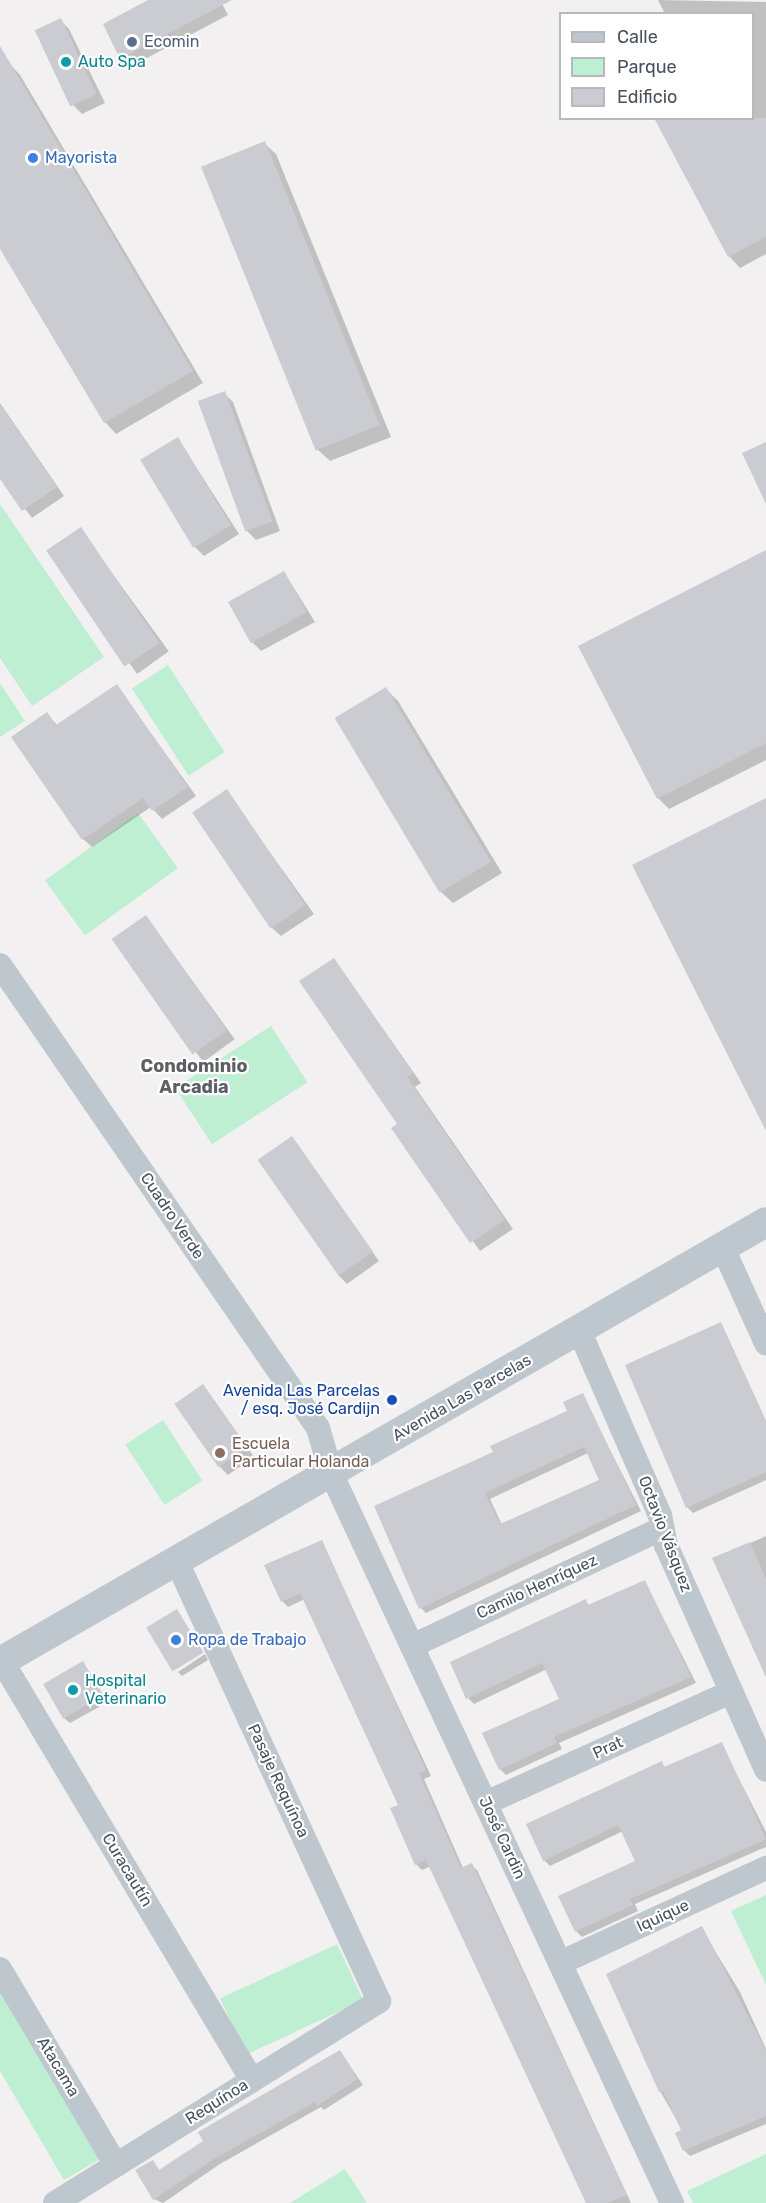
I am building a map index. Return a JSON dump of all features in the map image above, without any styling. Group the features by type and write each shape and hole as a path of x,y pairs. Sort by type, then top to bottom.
{"street":[{"name":"Cuadro Verde","path":"0,965 318,1428 332,1473"},
{"name":"Avenida Las Parcelas","path":"1,1661 766,1222"},
{"path":"722,1246 766,1343"},
{"name":"Octavio Vásquez","path":"579,1330 663,1528 666,1545 766,1770"},
{"name":"José Cardin","path":"332,1473 672,2203"},
{"name":"Camilo Henríquez","path":"412,1646 663,1528"},
{"name":"Pasaje Requínoa","path":"176,1560 379,2001"},
{"name":"Curacautín","path":"1,1661 252,2080"},
{"name":"Prat","path":"486,1803 731,1692"},
{"name":"Iquique","path":"560,1963 766,1868"},
{"name":"Atacama","path":"0,1969 116,2165"},
{"name":"Requínoa","path":"56,2203 379,2001"}],"green space":[{"path":"0,504 104,657 32,706 0,658"},
{"path":"168,665 225,752 189,776 132,688"},
{"path":"0,683 25,721 0,737"},
{"path":"138,813 178,868 85,936 45,881"},
{"path":"271,1026 307,1082 212,1144 175,1088"},
{"path":"163,1420 202,1480 164,1505 125,1445"},
{"path":"766,1895 766,1985 731,1911"},
{"path":"337,1944 363,2000 246,2055 220,1999"},
{"path":"0,1984 102,2158 64,2180 0,2071"},
{"path":"766,2154 766,2203 693,2203 687,2191"},
{"path":"345,2169 367,2203 290,2203"}],"building":[{"name":"Ecomin","path":"148,0 232,0 120,59 103,24"},
{"name":"Auto Spa","path":"61,18 96,94 70,106 35,30"},
{"name":"Mayorista","path":"0,46 193,371 104,423 0,249"},
{"path":"766,118 766,237 728,257 655,120"},
{"path":"265,141 380,425 316,451 201,167"},
{"path":"225,391 273,522 245,532 198,401"},
{"path":"0,404 57,487 22,511 0,479"},
{"path":"178,437 231,525 193,548 140,460"},
{"path":"766,442 766,504 742,453"},
{"path":"81,527 159,643 124,667 46,550"},
{"path":"766,550 766,743 657,799 578,646"},
{"path":"284,571 307,612 251,643 228,602"},
{"path":"117,684 188,787 152,811 143,798 82,840 11,737 47,712 56,725"},
{"path":"386,687 491,862 440,893 335,718"},
{"path":"227,789 305,905 270,929 192,812"},
{"path":"766,798 766,1131 632,865"},
{"path":"146,915 227,1031 192,1055 112,939"},
{"path":"334,958 413,1073 407,1077 505,1220 470,1243 391,1128 397,1124 299,981"},
{"path":"292,1136 373,1252 338,1276 258,1160"},
{"path":"721,1322 766,1421 766,1472 686,1508 625,1365"},
{"path":"203,1384 247,1447 218,1467 174,1404"},
{"path":"583,1393 636,1505 419,1609 374,1506 493,1452 490,1446 567,1411 563,1402","holes":["584,1447 599,1480 500,1524 485,1493"]},
{"path":"322,1540 426,1770 419,1773 461,1868 472,1863 627,2195 607,2203 586,2203 426,1860 415,1865 390,1808 398,1805 300,1593 281,1602 264,1565"},
{"path":"750,1542 766,1580 766,1677 712,1558"},
{"path":"645,1580 691,1677 554,1737 557,1743 499,1770 482,1733 559,1699 542,1663 466,1699 450,1662 586,1599 588,1605"},
{"name":"Ropa de Trabajo","path":"177,1609 203,1653 172,1671 146,1628"},
{"name":"Hospital Veterinario","path":"83,1661 103,1696 63,1719 43,1684"},
{"path":"722,1742 766,1839 630,1899 633,1905 575,1932 558,1896 635,1861 618,1825 543,1861 526,1824 662,1761 664,1767"},
{"path":"702,1926 766,2051 766,2116 683,2151 675,2133 681,2130 663,2091 659,2092 606,1974"},
{"path":"340,2050 358,2079 317,2106 315,2102 214,2159 153,2200 135,2170 153,2160 159,2170 203,2141 198,2132"}],"place":[{"name":"Ecomin","path":"132,42"},
{"name":"Auto Spa","path":"66,62"},
{"name":"Mayorista","path":"33,158"},
{"name":"Avenida Las Parcelas / esq. José Cardijn","path":"392,1400"},
{"name":"Escuela Particular Holanda","path":"220,1453"},
{"name":"Ropa de Trabajo","path":"176,1640"},
{"name":"Hospital Veterinario","path":"73,1690"}],"district":[{"name":"Condominio Arcadia","path":"194,1077"}]}
